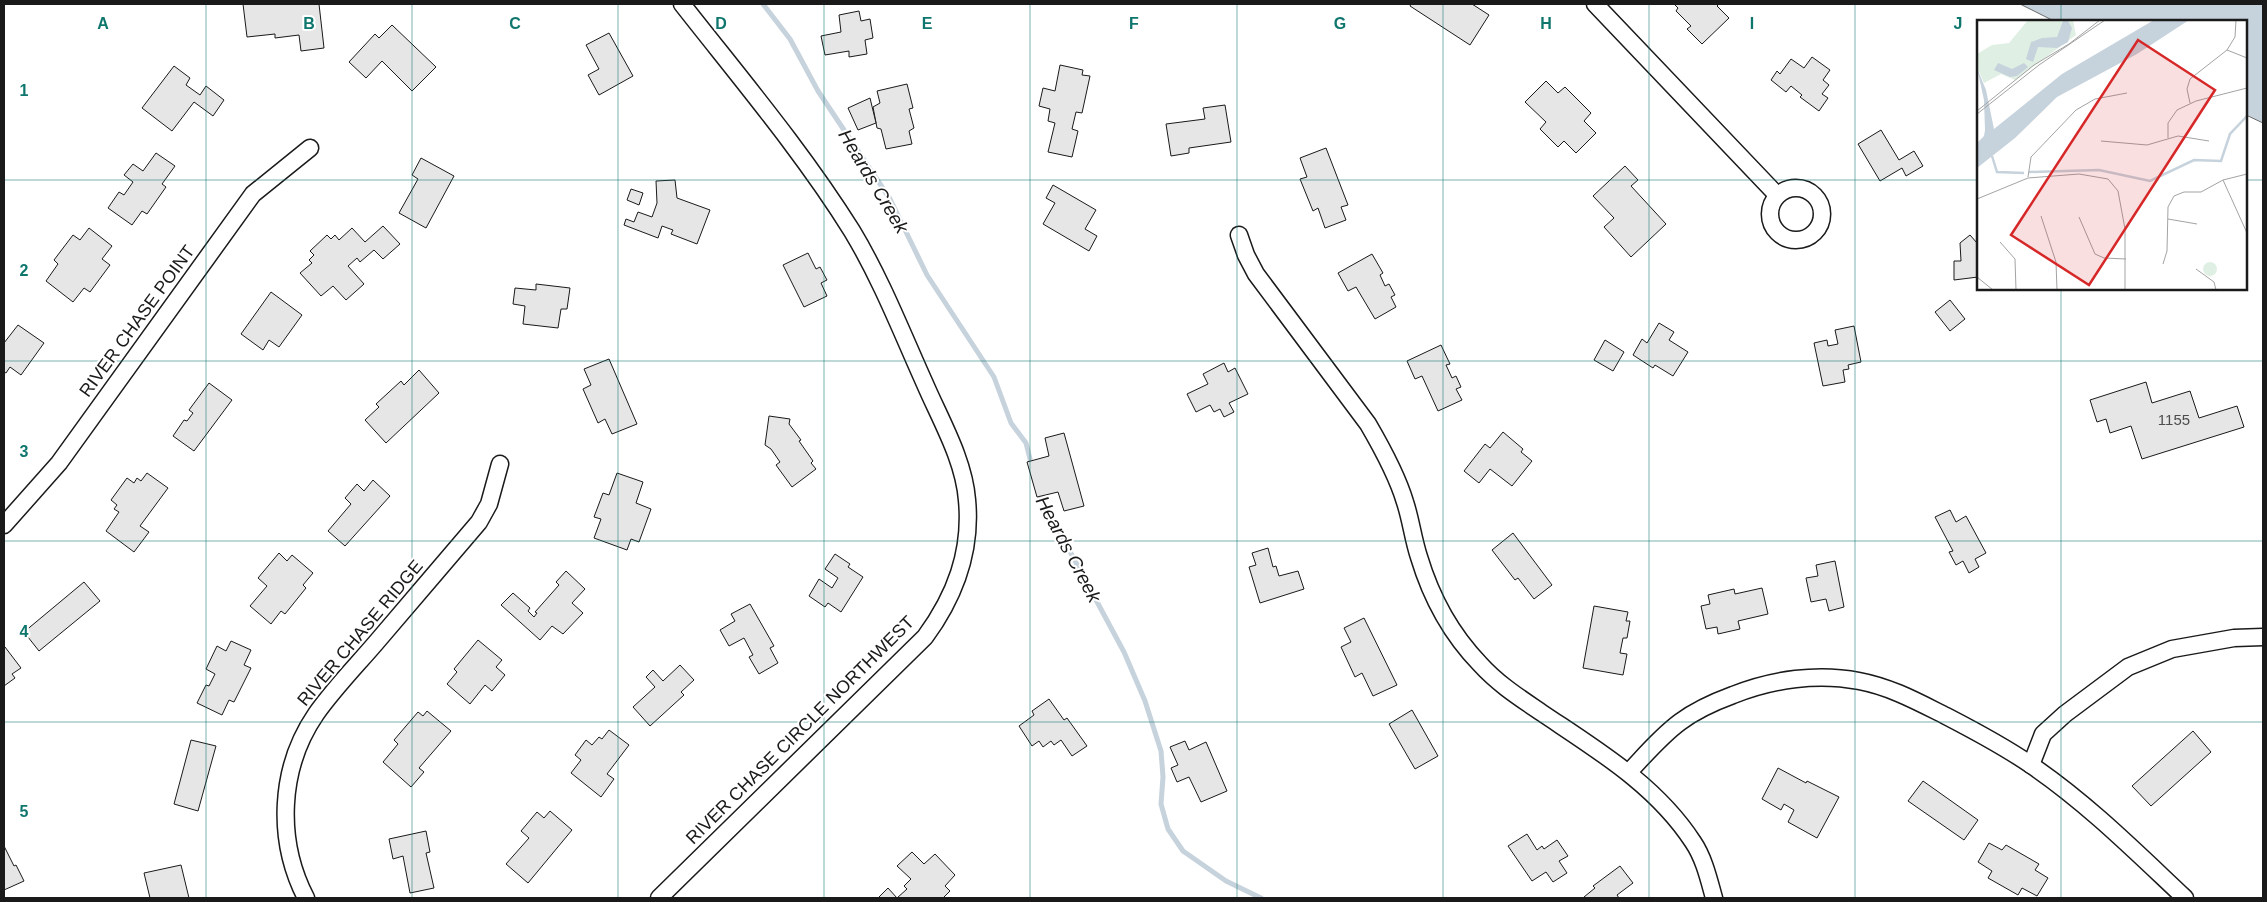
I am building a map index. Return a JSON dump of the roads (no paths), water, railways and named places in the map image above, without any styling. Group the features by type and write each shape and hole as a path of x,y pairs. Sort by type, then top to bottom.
{"street":[{"name":"RIVER CHASE CIRCLE NORTHWEST","path":"659,898 925,637 940,618 953,593 962,567 968,540 967,499 958,457 870,262 822,184 682,4"},
{"path":"1595,4 1777,195"},
{"name":"RIVER CHASE POINT","path":"4,525 59,463 253,194 310,148"},
{"path":"1239,235 1246,255 1256,274 1368,424 1383,449 1405,501 1418,556 1427,581 1440,610 1457,637 1480,664 1503,686 1629,772 1666,806 1694,843 1707,874 1714,898"},
{"name":"RIVER CHASE RIDGE","path":"306,898 292,864 286,832 286,791 296,752 316,714 479,522 489,504 500,464"},
{"path":"2032,765 2044,734 2065,714 2128,667 2172,649 2234,638 2263,637"},
{"path":"1629,772 1662,737 1704,706 1749,688 1782,681 1813,678 1859,681 1904,694 1970,728 2032,765 2129,845 2185,898"}],"waterway":[{"name":"Heards Creek","path":"763,4 790,39 818,91 890,199 927,275 994,377 1011,423 1026,443 1032,467"},
{"name":"Heards Creek","path":"1038,492 1124,652 1145,701 1161,751 1163,777 1161,804 1168,829 1183,851 1226,881 1261,898"}]}
